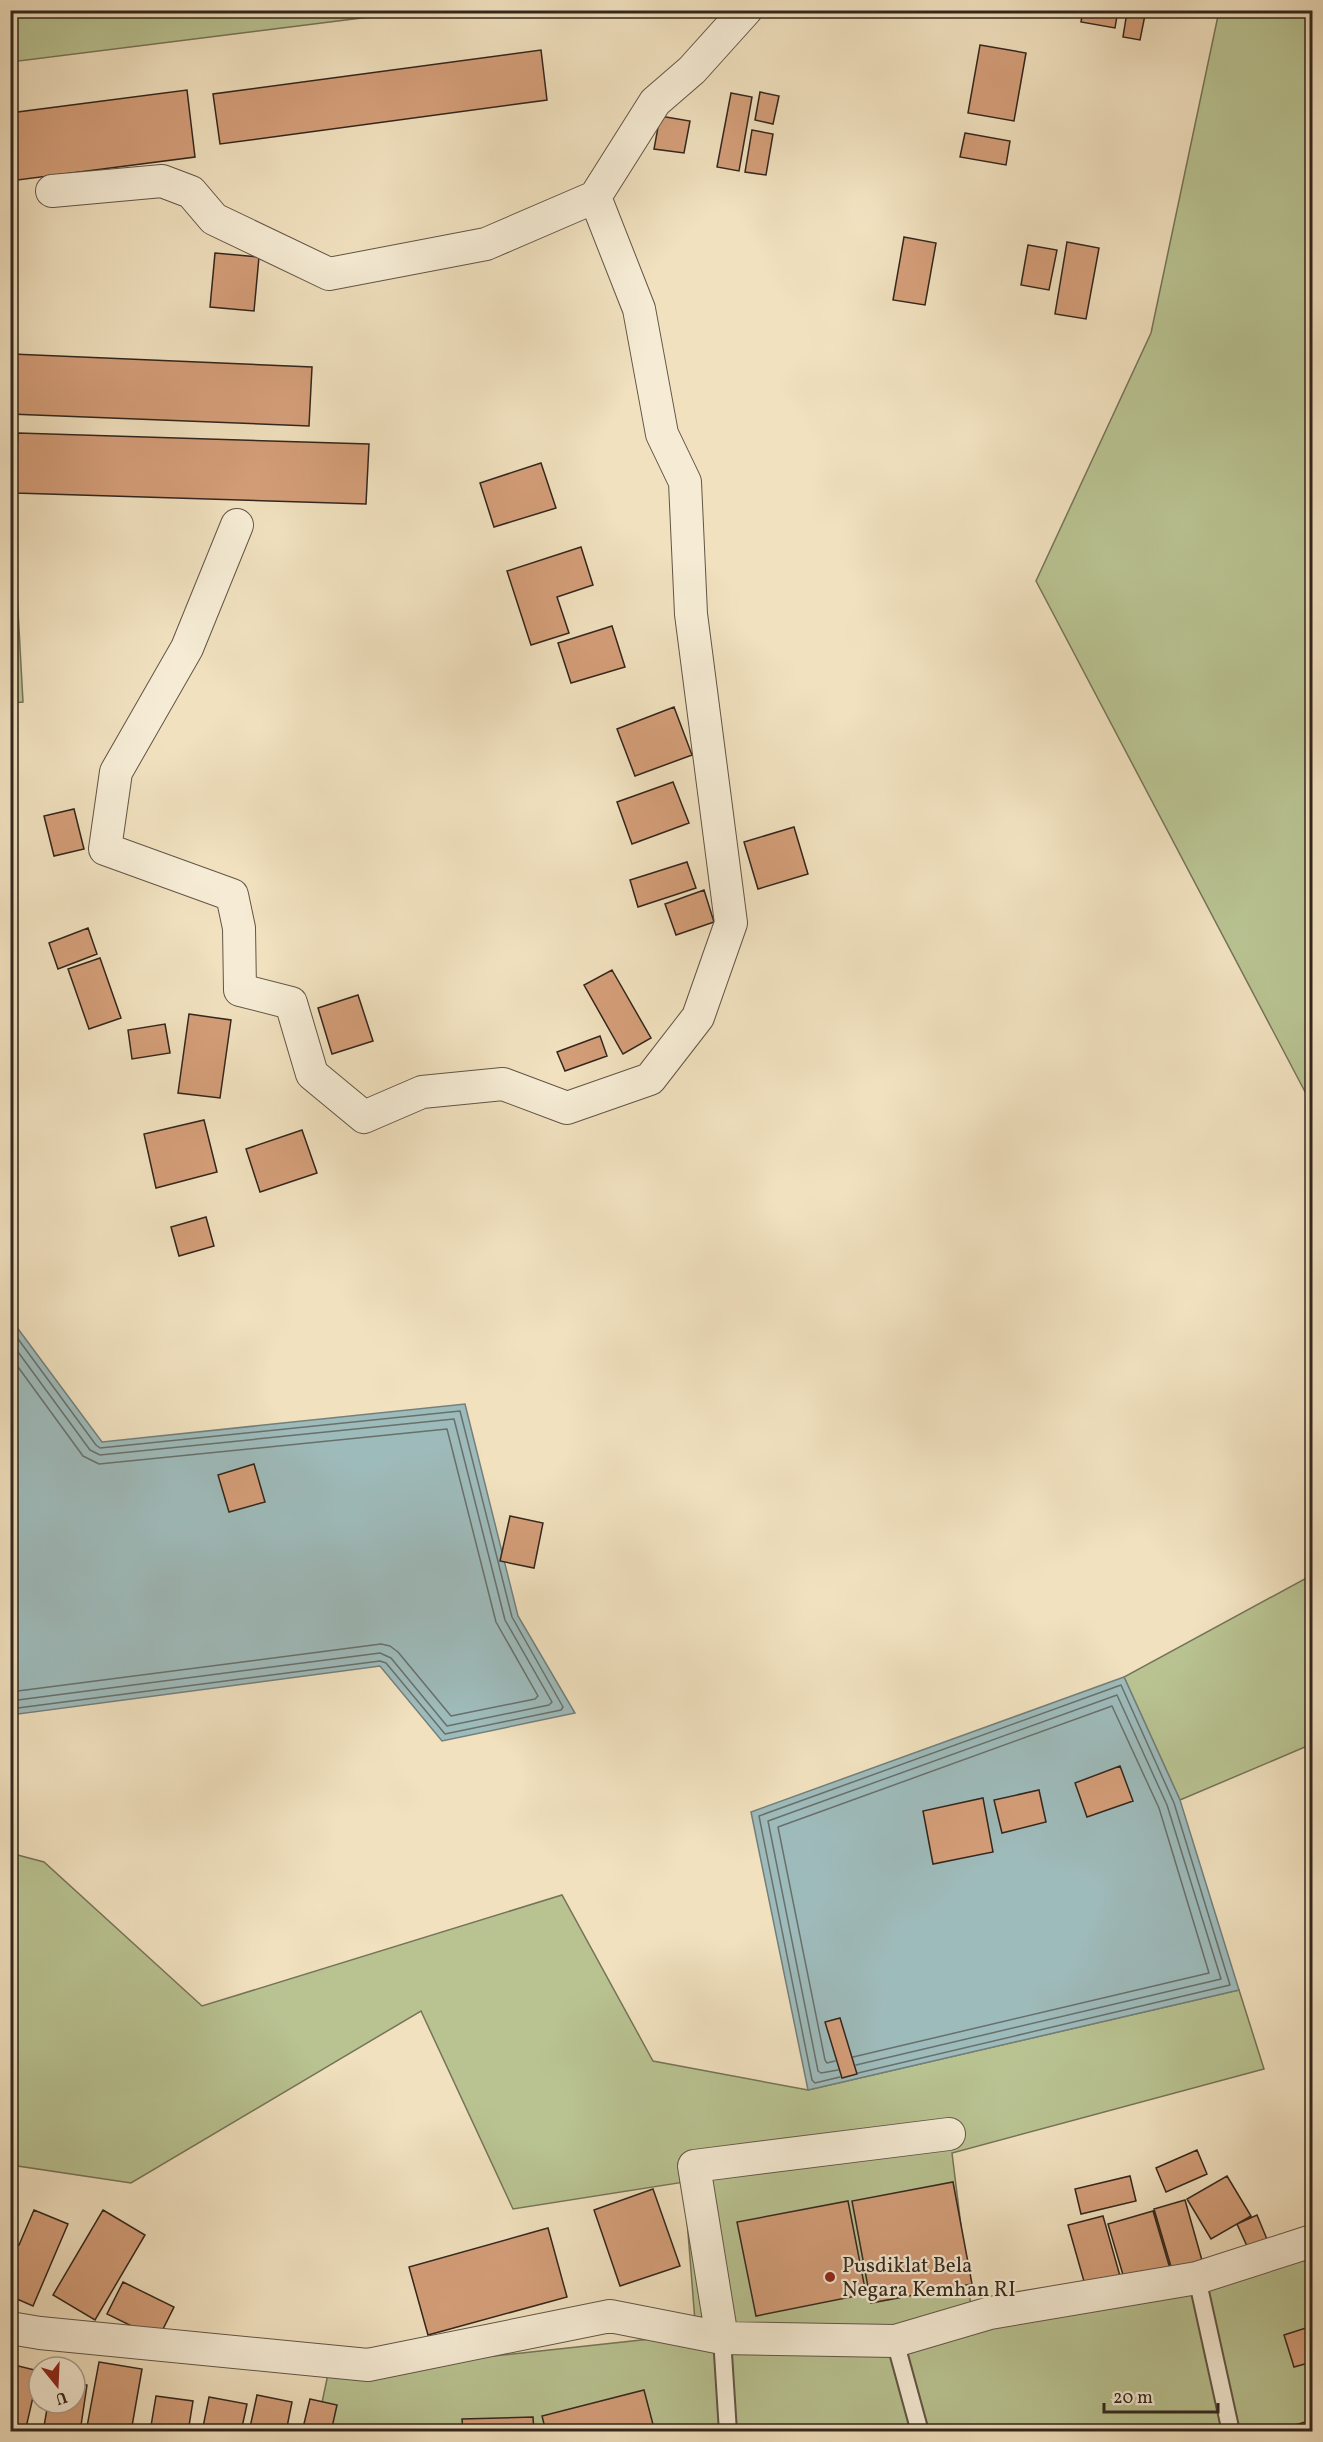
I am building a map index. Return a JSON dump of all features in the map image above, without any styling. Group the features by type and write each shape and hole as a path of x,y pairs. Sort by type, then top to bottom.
{"street":[{"path":"52,191 162,181 191,192 214,219 329,274 486,244 595,197 655,102 692,70 746,10"},
{"path":"237,525 187,648 116,772 105,849 232,895 239,928 240,990 291,1004 312,1074 364,1117 422,1092 503,1084 567,1108 650,1079 698,1017 731,922 691,614 685,482 662,434 639,309 595,197"},
{"path":"722,2338 694,2166 949,2134"},
{"path":"10,2328 40,2333 368,2365 610,2316 722,2338 895,2342 990,2313 1197,2278 1312,2241"}],"lane":[{"path":"1197,2278 1231,2432"},
{"path":"722,2338 728,2432"},
{"path":"895,2342 920,2432"}],"green space":[{"path":"11,10 417,10 417,11 11,62"},
{"path":"1219,11 1312,11 1312,1105 1036,581 1151,333"},
{"path":"11,519 13,519 23,702 11,703"},
{"path":"1312,1575 1312,1744 1180,1800 1124,1677"},
{"path":"10,1853 44,1862 202,2006 562,1895 653,2061 808,2090 1239,1990 1264,2069 952,2153 973,2323 1312,2230 1312,2431 316,2431 328,2374 696,2334 684,2182 513,2209 421,2011 131,2183 11,2165"}],"water":[{"path":"10,1318 102,1442 465,1404 518,1616 575,1713 442,1741 380,1666 11,1715"},
{"path":"1124,1677 1180,1800 1239,1990 808,2090 751,1812"}],"building":[{"path":"1083,10 1118,10 1115,28 1081,22"},
{"path":"1127,12 1145,15 1140,40 1123,37"},
{"path":"980,45 1026,53 1014,121 968,113"},
{"path":"541,50 547,100 220,144 213,94"},
{"path":"187,90 195,157 10,181 10,113"},
{"path":"760,92 779,96 773,124 755,120"},
{"path":"731,93 752,97 739,171 717,167"},
{"path":"660,116 690,121 684,153 654,149"},
{"path":"752,130 773,134 766,175 745,172"},
{"path":"965,133 1010,141 1006,165 960,157"},
{"path":"904,237 936,243 925,305 893,300"},
{"path":"1067,242 1099,248 1086,319 1055,314"},
{"path":"1028,245 1057,250 1049,290 1021,285"},
{"path":"215,253 259,257 254,311 210,307"},
{"path":"12,354 312,367 309,426 10,414"},
{"path":"18,433 369,444 366,504 15,493"},
{"path":"541,463 556,508 494,527 480,483"},
{"path":"581,547 593,585 557,597 569,633 531,645 507,571"},
{"path":"612,626 625,667 571,683 558,643"},
{"path":"674,707 692,755 635,776 617,729"},
{"path":"673,782 689,823 632,844 617,802"},
{"path":"74,809 84,849 54,856 44,816"},
{"path":"794,827 808,874 758,889 744,842"},
{"path":"687,862 696,888 638,907 630,880"},
{"path":"704,890 714,922 676,935 665,904"},
{"path":"88,928 97,954 58,969 49,943"},
{"path":"100,958 121,1018 89,1029 68,969"},
{"path":"612,970 651,1038 623,1054 584,985"},
{"path":"358,995 373,1041 332,1054 318,1008"},
{"path":"189,1014 231,1020 220,1098 178,1093"},
{"path":"165,1024 170,1053 132,1059 128,1030"},
{"path":"600,1036 607,1056 565,1071 557,1052"},
{"path":"204,1120 217,1172 156,1188 144,1134"},
{"path":"302,1130 317,1173 260,1192 246,1149"},
{"path":"206,1217 214,1246 179,1256 171,1227"},
{"path":"254,1464 265,1502 229,1512 218,1475"},
{"path":"510,1516 543,1523 534,1568 500,1561"},
{"path":"1120,1766 1133,1801 1087,1817 1075,1783"},
{"path":"1039,1790 1046,1822 1002,1833 994,1800"},
{"path":"983,1798 993,1852 933,1864 923,1811"},
{"path":"840,2018 857,2074 842,2078 825,2022"},
{"path":"1197,2150 1207,2174 1166,2192 1156,2168"},
{"path":"1130,2176 1136,2201 1081,2214 1075,2189"},
{"path":"1227,2176 1251,2216 1211,2239 1187,2199"},
{"path":"953,2182 972,2284 871,2303 852,2201"},
{"path":"653,2189 680,2266 620,2286 594,2210"},
{"path":"1185,2200 1205,2271 1175,2280 1154,2209"},
{"path":"848,2201 866,2294 756,2316 737,2222"},
{"path":"34,2210 68,2224 33,2306 10,2296 10,2241 19,2245"},
{"path":"103,2210 145,2235 95,2320 53,2295"},
{"path":"1153,2211 1171,2272 1126,2285 1108,2224"},
{"path":"1257,2215 1271,2249 1252,2257 1237,2224"},
{"path":"1103,2216 1122,2283 1087,2292 1068,2225"},
{"path":"548,2228 567,2297 428,2335 409,2267"},
{"path":"123,2282 174,2307 158,2339 107,2314"},
{"path":"1312,2326 1312,2362 1294,2367 1284,2335"},
{"path":"99,2362 142,2369 131,2432 86,2432"},
{"path":"10,2364 27,2368 27,2415 29,2415 25,2432 10,2432"},
{"path":"644,2390 655,2432 546,2432 542,2416"},
{"path":"257,2395 292,2402 286,2432 249,2432"},
{"path":"156,2396 193,2401 188,2432 150,2432"},
{"path":"209,2397 247,2404 241,2432 202,2432"},
{"path":"310,2399 337,2405 331,2432 302,2432"},
{"path":"46,2415 83,2415 80,2432 43,2432"},
{"path":"533,2417 534,2432 463,2432 462,2419"},
{"path":"1312,2420 1312,2432 1290,2432 1288,2427"}],"place":[{"name":"Pusdiklat Bela Negara Kemhan RI","path":"830,2277"}]}
